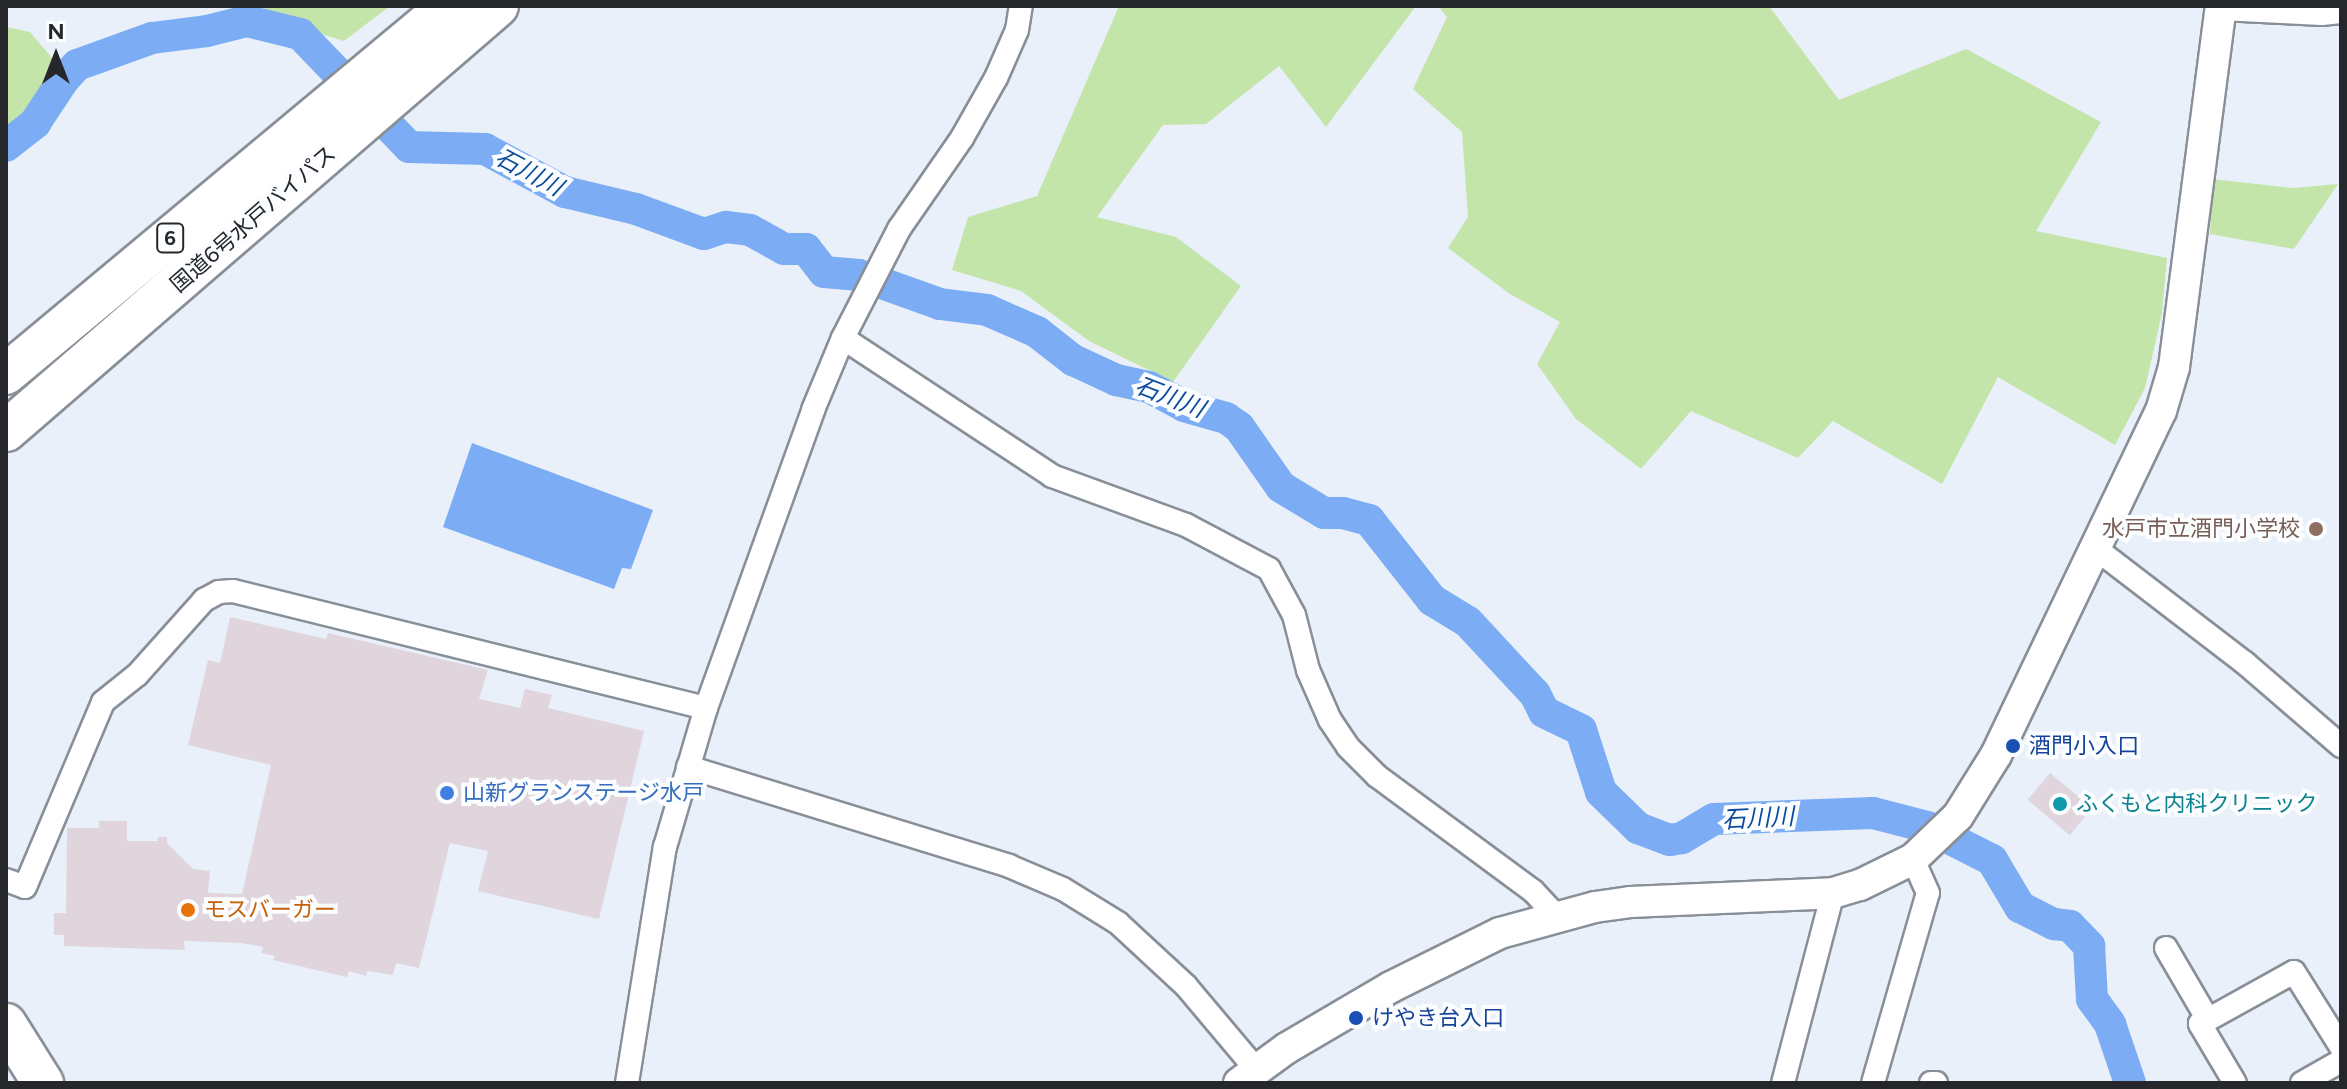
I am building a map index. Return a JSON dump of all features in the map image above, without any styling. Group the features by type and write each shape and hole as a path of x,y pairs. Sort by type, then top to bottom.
{"highway":[{"name":"国道6号水戸バイパス","path":"380,85 448,6"},
{"name":"国道6号水戸バイパス","path":"6,431 380,85 498,6"},
{"name":"国道6号水戸バイパス","path":"6,374 345,116"},
{"path":"6,1024 43,1083"}],"street":[{"path":"627,1083 665,847 706,708 813,410 843,338 899,229 962,138 996,78 1017,30 1021,6"},
{"path":"688,767 1009,866 1063,889 1118,923 1186,986 1247,1076 1459,951 1500,933 1556,916 1630,902 1833,893 1860,885 1918,856 1958,816 1996,755 2150,439 2174,367 2221,7 2322,14 2341,12"},
{"path":"843,338 1052,476 1186,525 1269,569 1294,615 1308,670 1330,720 1348,747 1377,776 1533,891 1556,916"},
{"path":"2095,548 2245,663 2341,746"},
{"path":"6,880 25,887 103,702 137,675 204,600 219,592 233,591 706,708"},
{"path":"1873,1083 1928,893 1918,856"},
{"path":"1783,1083 1833,893"},
{"path":"2166,948 2208,1020"},
{"path":"2235,1083 2200,1024 2294,972 2341,1047"},
{"path":"2302,1083 2341,1061"}],"green space":[{"path":"255,6 390,6 344,41 254,14"},
{"path":"1119,6 1416,6 1326,127 1279,66 1206,124 1163,125 1097,217 1176,237 1241,286 1173,382 1089,341 1021,291 952,270 968,217 1037,196"},
{"path":"1438,6 1769,6 1839,100 1966,49 2101,122 2036,231 2167,258 2162,313 2145,388 2115,445 1998,377 1942,484 1833,421 1798,458 1691,411 1641,469 1576,419 1537,364 1560,322 1510,294 1448,248 1468,217 1462,132 1413,89 1447,17"},
{"path":"6,27 30,32 58,65 34,109 6,139"},
{"path":"2212,179 2293,188 2338,184 2294,249 2210,234"}],"water":[{"path":"472,443 653,510 631,569 622,568 614,589 443,527"}],"building":[{"name":"山新グランステージ水戸","path":"230,617 326,639 328,633 488,670 479,699 520,708 525,689 552,695 548,708 644,731 599,919 478,891 488,851 450,843 419,968 396,963 393,975 367,971 366,976 349,971 347,977 273,960 275,956 261,953 263,947 242,943 184,941 185,950 64,946 64,935 54,935 54,913 66,913 67,828 99,828 99,821 127,821 127,841 158,841 158,837 167,837 167,843 193,869 210,871 208,893 242,894 271,765 188,745 208,660 220,663"},
{"name":"ふくもと内科クリニック","path":"2050,773 2092,808 2070,835 2028,800"}],"waterway":[{"name":"石川川","path":"6,146 35,123 77,65 152,38 207,31 247,21 300,34 409,147 485,149 565,192 636,209 704,234 726,227 750,230 784,249 806,249 824,272 859,275 940,304 987,310 1037,332 1073,360 1116,380 1149,387 1184,406 1226,418 1239,427 1281,487 1324,513 1343,513 1369,520 1432,600 1468,622 1535,694 1544,712 1581,730 1601,792 1638,828 1670,840 1682,838 1714,819 1873,813 1927,827 1992,860 2020,907 2054,924 2070,926 2089,946 2092,999 2110,1024 2130,1083"}],"place":[{"name":"水戸市立酒門小学校","path":"2316,529"},
{"name":"酒門小入口","path":"2013,746"},
{"name":"山新グランステージ水戸","path":"447,793"},
{"name":"ふくもと内科クリニック","path":"2060,804"},
{"name":"モスバーガー","path":"188,910"},
{"name":"けやき台入口","path":"1356,1018"}]}
